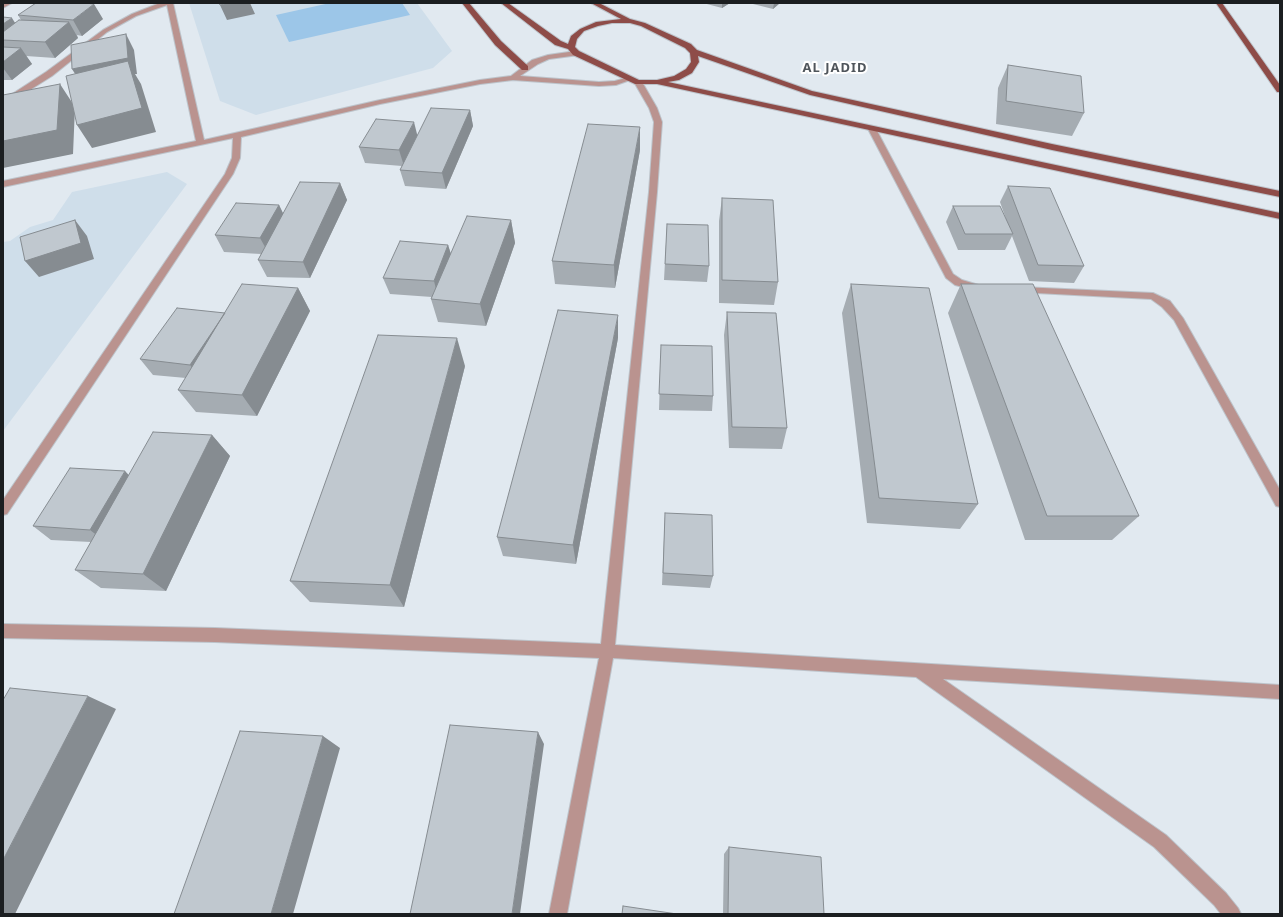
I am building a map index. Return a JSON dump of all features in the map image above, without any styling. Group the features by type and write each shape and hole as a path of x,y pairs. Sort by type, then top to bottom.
{"main road":[{"path":"465,3 498,43 525,68"},
{"path":"504,3 558,43 633,80 658,82 1280,216"},
{"path":"594,3 630,21"},
{"path":"1220,3 1280,90"},
{"path":"573,50 574,38 582,30 601,23 612,21 630,21 643,24 688,46 694,52 810,93 1045,145 1280,194"},
{"path":"658,82 676,78 688,71 695,62 694,52"}],"street":[{"path":"3,4 9,3"},
{"path":"3,103 49,74 111,27 134,15 166,3"},
{"path":"170,3 200,142"},
{"path":"513,78 525,68 548,57 573,50"},
{"path":"3,184 237,135 380,102 480,82 513,78 599,84 633,80 653,108 658,122 657,143 607,651 558,914"},
{"path":"872,129 949,276 959,283 975,288 991,289"},
{"path":"3,510 229,174 236,158 237,135"},
{"path":"1014,290 1152,296 1166,304 1178,318 1280,502"},
{"path":"3,631 215,635 607,651 1280,692"},
{"path":"920,670 1160,841 1220,899 1232,914"}],"shaded area":[{"path":"189,3 417,3 452,51 433,68 256,115 220,101"},
{"path":"330,3 402,3 410,15 289,42 276,15"},
{"path":"167,172 187,184 3,431 3,242 10,241 30,227 53,220 72,192"}],"building":[{"path":"36,3 94,4 73,20 18,15"},
{"path":"3,17 12,18 3,24"},
{"path":"19,20 69,22 45,42 3,40 3,32"},
{"path":"126,34 128,58 72,69 71,45"},
{"path":"3,47 21,48 3,62"},
{"path":"128,61 142,108 77,125 66,76"},
{"path":"1008,65 1081,76 1084,113 1006,101"},
{"path":"60,84 57,130 3,141 3,95"},
{"path":"431,108 470,110 442,173 400,170"},
{"path":"376,119 414,122 399,150 359,147"},
{"path":"588,124 640,127 614,265 552,261"},
{"path":"300,182 340,183 303,262 258,260"},
{"path":"1008,186 1050,188 1084,266 1038,265"},
{"path":"722,198 773,200 778,282 722,280"},
{"path":"236,203 279,205 260,238 215,235"},
{"path":"953,206 1000,206 1013,234 965,234"},
{"path":"467,216 511,220 480,304 431,299"},
{"path":"75,220 81,243 25,261 20,237"},
{"path":"667,224 708,225 709,266 665,264"},
{"path":"400,241 448,245 434,281 383,278"},
{"path":"242,284 298,288 242,395 178,390"},
{"path":"851,284 929,288 978,504 879,498"},
{"path":"961,284 1033,284 1139,516 1047,516"},
{"path":"177,308 225,313 190,365 140,359"},
{"path":"558,310 618,315 573,545 497,537"},
{"path":"727,312 776,313 787,428 732,427"},
{"path":"378,335 457,338 390,585 290,581"},
{"path":"661,345 712,346 713,396 659,394"},
{"path":"153,432 212,435 143,574 75,570"},
{"path":"70,468 125,471 90,530 33,526"},
{"path":"665,513 712,515 713,576 663,573"},
{"path":"10,688 88,696 3,860 3,700"},
{"path":"450,725 538,732 512,914 410,914"},
{"path":"240,731 323,736 271,914 174,914"},
{"path":"729,847 821,857 824,914 728,914"},
{"path":"623,906 677,914 622,914"}],"district":[{"name":"AL JADID","path":"835,68"}]}
